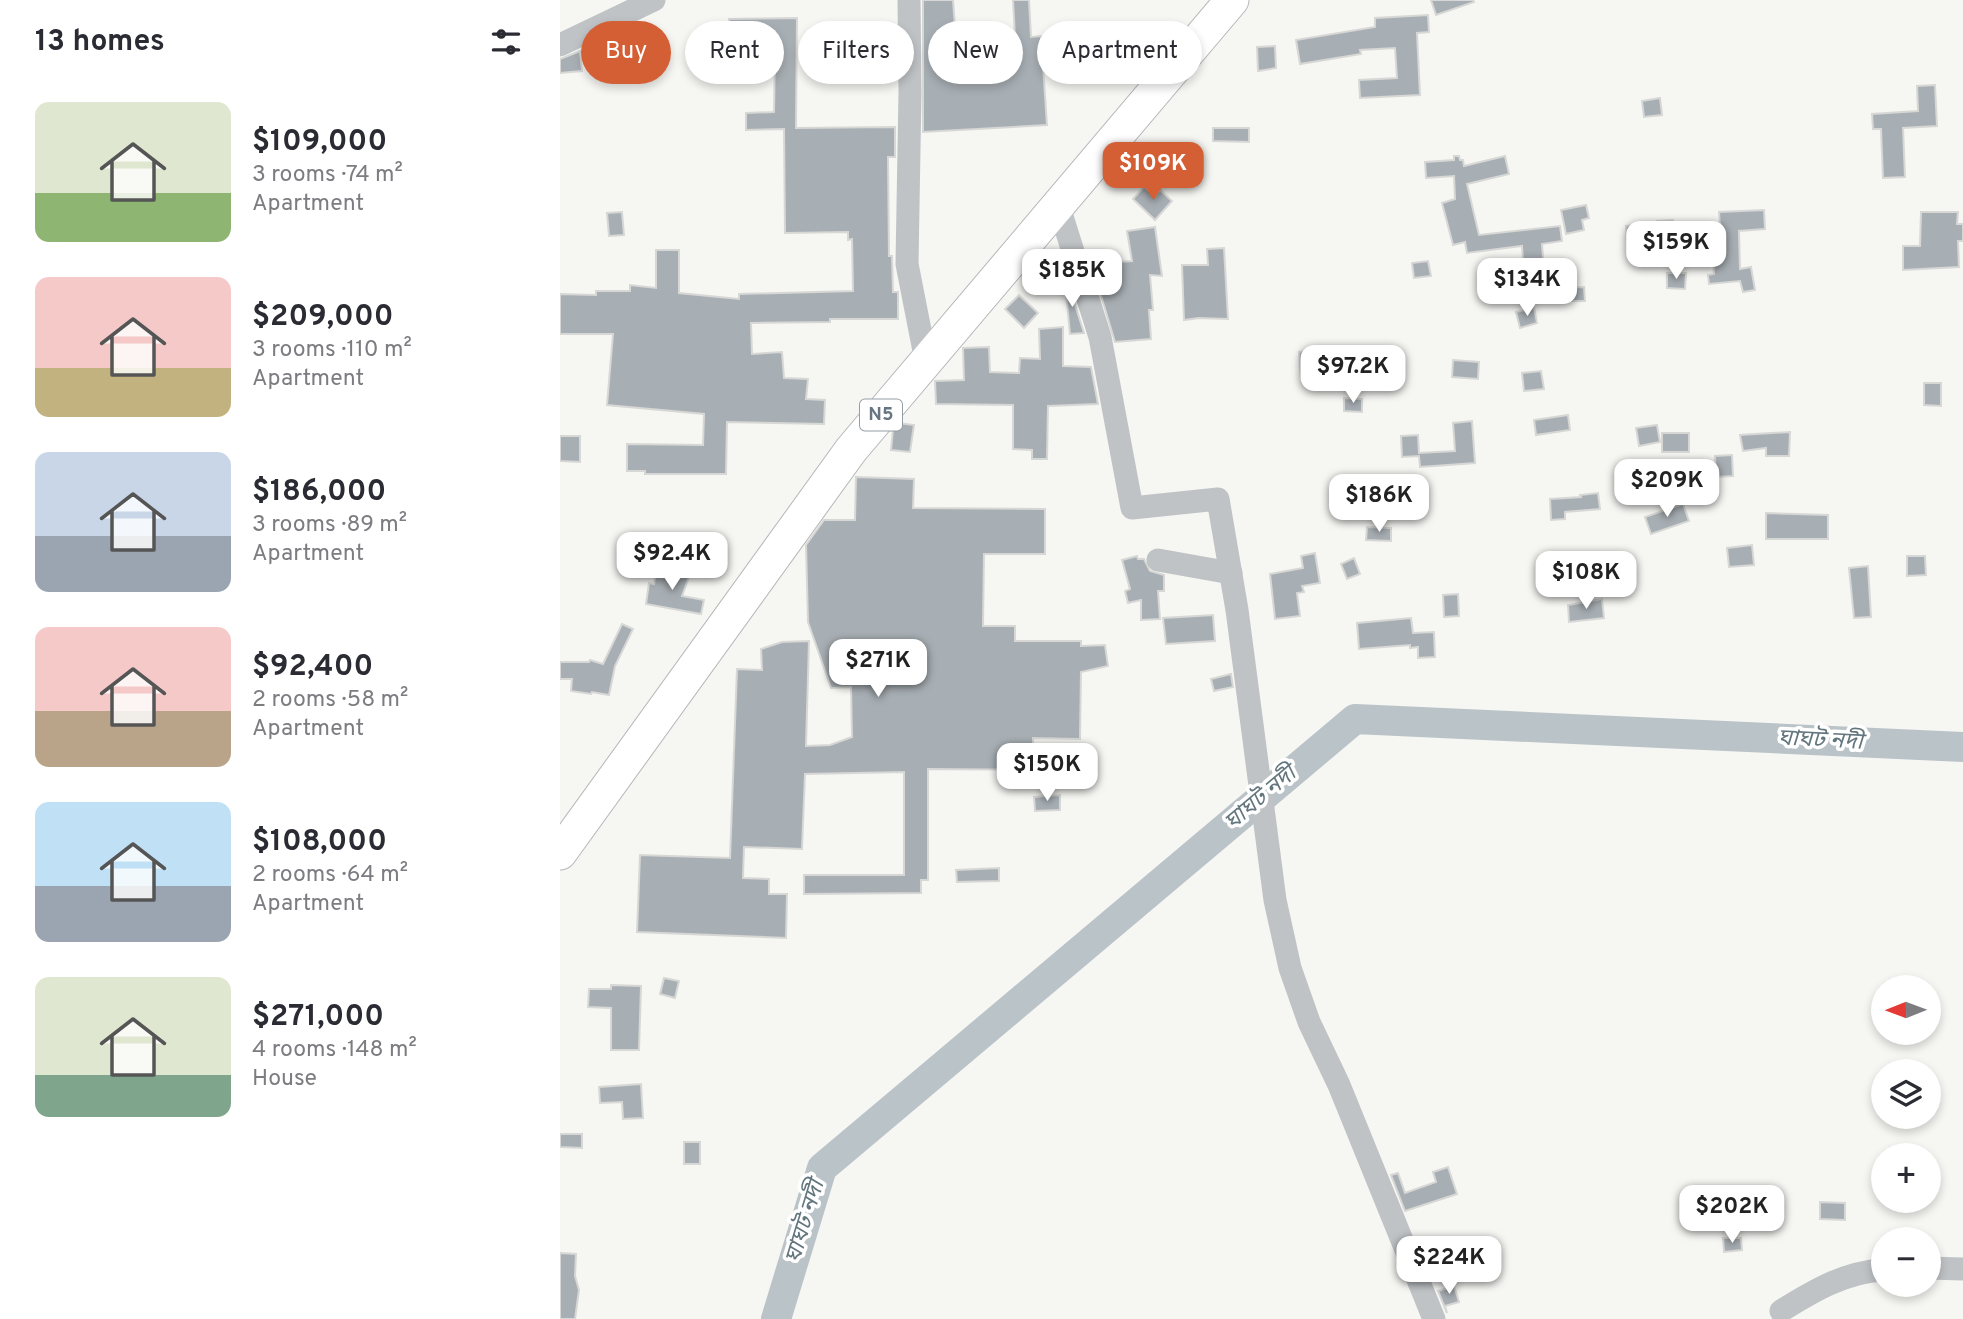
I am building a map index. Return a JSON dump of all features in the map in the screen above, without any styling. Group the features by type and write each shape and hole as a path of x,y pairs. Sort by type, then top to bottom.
{"highway":[{"name":"N5","path":"560,853 843,461 1232,0"}],"street":[{"path":"560,45 654,0"},
{"path":"909,0 907,264 926,361"},
{"path":"1058,204 1100,337 1132,508 1218,499 1231,573 1275,900 1290,968 1434,1319"},
{"path":"1158,560 1231,573"},
{"path":"1941,1268 1963,1269"},
{"path":"1781,1311 1816,1289 1871,1271"}],"building":[{"path":"923,0 953,0 955,21 928,21 928,84 1023,84 1023,21 1014,21 1013,0 1029,0 1031,37 1037,36 1037,84 1044,84 1047,125 923,132"},
{"path":"1431,0 1473,0 1474,2 1436,15"},
{"path":"1428,15 1429,32 1417,33 1420,95 1360,98 1359,80 1397,78 1395,48 1360,50 1361,54 1300,64 1296,40 1375,27 1375,18"},
{"path":"797,18 796,128 895,127 895,157 888,157 889,256 892,256 893,292 898,292 898,319 751,323 752,354 782,352 784,378 808,379 806,399 825,400 824,424 727,422 726,474 645,474 645,471 627,471 627,444 703,445 704,414 607,405 613,334 560,334 560,294 596,295 596,291 630,291 630,285 656,288 656,250 679,250 679,293 739,299 739,294 853,291 852,239 848,240 848,232 785,233 784,129 746,130 746,113 774,112 774,84 784,84 784,21 729,19"},
{"path":"1275,46 1276,68 1258,71 1257,47"},
{"path":"580,51 581,71 560,73 560,59"},
{"path":"1935,85 1937,126 1903,128 1905,177 1883,178 1881,129 1873,129 1872,114 1918,111 1917,86"},
{"path":"1660,98 1662,115 1644,117 1642,101"},
{"path":"1213,128 1249,128 1249,142 1213,141"},
{"path":"1454,156 1463,160 1464,166 1505,156 1509,174 1467,184 1479,235 1560,226 1562,241 1542,244 1544,270 1554,269 1555,288 1525,290 1522,246 1467,253 1465,242 1453,245 1442,203 1455,199 1454,176 1426,178 1425,162 1454,160"},
{"path":"1144,187 1155,196 1160,190 1172,201 1155,220 1133,199"},
{"path":"1586,205 1589,218 1582,220 1584,230 1566,234 1561,210"},
{"path":"1764,210 1765,229 1739,231 1740,269 1751,267 1755,290 1743,292 1740,281 1709,284 1708,275 1714,274 1712,243 1721,242 1719,212"},
{"path":"622,212 624,235 609,236 607,213"},
{"path":"1921,212 1958,212 1957,224 1963,224 1963,241 1958,241 1959,267 1903,270 1903,246 1920,246"},
{"path":"1673,220 1674,238 1627,241 1626,226"},
{"path":"1155,227 1162,276 1150,275 1153,310 1149,310 1151,339 1115,342 1093,269 1118,267 1118,262 1132,261 1127,231"},
{"path":"1224,248 1228,319 1184,320 1182,265 1208,265 1207,249"},
{"path":"1428,261 1431,276 1414,278 1412,263"},
{"path":"1064,270 1084,333 1070,334 1065,283 1058,275"},
{"path":"1667,273 1686,273 1685,289 1667,288"},
{"path":"1584,287 1585,301 1567,301 1567,288"},
{"path":"1019,295 1038,313 1024,328 1005,309"},
{"path":"1534,308 1537,323 1520,328 1516,312"},
{"path":"1063,327 1063,366 1091,367 1098,404 1048,406 1047,459 1032,459 1032,450 1013,449 1013,405 936,404 935,381 964,380 963,348 989,347 990,372 1019,373 1020,358 1040,359 1039,329"},
{"path":"1332,349 1334,366 1317,368 1317,376 1301,377 1299,352"},
{"path":"1453,360 1479,362 1478,379 1452,377"},
{"path":"1541,371 1544,389 1524,391 1522,373"},
{"path":"1924,383 1941,383 1941,406 1924,405"},
{"path":"1344,398 1362,399 1362,412 1344,411"},
{"path":"1568,415 1570,430 1536,435 1534,420"},
{"path":"1472,421 1475,463 1420,467 1419,456 1402,457 1401,436 1418,435 1419,453 1455,451 1453,423"},
{"path":"899,423 914,425 910,452 891,450 893,430"},
{"path":"1657,425 1660,442 1639,446 1636,428"},
{"path":"1790,432 1789,456 1766,456 1766,448 1743,451 1740,435"},
{"path":"1662,433 1689,433 1689,452 1662,452"},
{"path":"560,436 580,436 580,462 560,461"},
{"path":"1732,455 1733,476 1716,477 1715,456"},
{"path":"856,477 914,479 913,508 1045,509 1045,554 984,554 983,626 1015,626 1015,641 1081,641 1081,646 1105,645 1108,666 1081,672 1080,739 1033,738 1033,770 928,769 928,880 921,880 921,893 804,894 804,875 904,875 904,772 805,774 802,849 744,847 743,878 769,879 769,894 787,894 786,938 637,932 640,855 730,858 737,669 762,670 761,649 782,642 809,641 806,746 830,745 852,737 851,687 831,688 808,622 806,545 824,520 855,520"},
{"path":"1598,493 1600,509 1565,512 1565,519 1551,520 1550,499"},
{"path":"1683,504 1689,521 1651,534 1645,517"},
{"path":"1766,513 1828,515 1828,539 1766,539"},
{"path":"1367,527 1391,528 1391,541 1366,540"},
{"path":"1752,545 1754,565 1729,567 1727,548"},
{"path":"1315,553 1320,583 1302,586 1304,592 1297,593 1300,616 1275,619 1270,574 1303,568 1301,556"},
{"path":"1137,556 1138,559 1144,559 1150,571 1164,575 1164,591 1158,591 1160,619 1141,620 1141,600 1128,603 1125,591 1130,589 1122,560"},
{"path":"1907,556 1925,556 1926,575 1907,576"},
{"path":"1354,558 1360,574 1347,579 1341,564"},
{"path":"657,564 689,577 682,596 704,600 701,614 646,604 649,583 654,584"},
{"path":"1868,566 1871,617 1854,618 1849,568"},
{"path":"1458,594 1459,616 1444,617 1443,595"},
{"path":"1602,599 1604,618 1569,622 1568,605"},
{"path":"1213,615 1215,641 1166,644 1163,618"},
{"path":"1411,618 1413,633 1434,632 1435,657 1418,658 1418,647 1410,648 1410,645 1359,649 1357,623"},
{"path":"622,624 633,629 615,666 609,695 571,691 572,679 560,679 560,662 590,660 603,664"},
{"path":"1231,674 1233,687 1214,691 1211,679"},
{"path":"1060,795 1060,810 1035,811 1034,797"},
{"path":"999,868 999,881 957,882 956,870"},
{"path":"664,978 679,981 675,998 660,994"},
{"path":"611,985 641,986 639,1050 611,1050 611,1008 588,1007 589,989 611,989"},
{"path":"641,1084 643,1118 623,1119 622,1102 600,1103 599,1087"},
{"path":"560,1134 582,1134 582,1148 560,1147"},
{"path":"684,1142 700,1142 700,1164 684,1164"},
{"path":"1448,1167 1457,1194 1405,1211 1391,1175 1398,1173 1405,1193 1436,1182 1433,1172"},
{"path":"1820,1202 1845,1203 1845,1220 1820,1219"},
{"path":"1723,1238 1741,1238 1742,1250 1724,1252"},
{"path":"560,1253 576,1254 575,1276 579,1290 575,1319 560,1319"},
{"path":"1454,1286 1459,1302 1445,1306 1447,1313 1438,1291"}],"waterway":[{"name":"ঘাঘট নদী","path":"776,1319 822,1168 1355,719 1963,747"}]}
